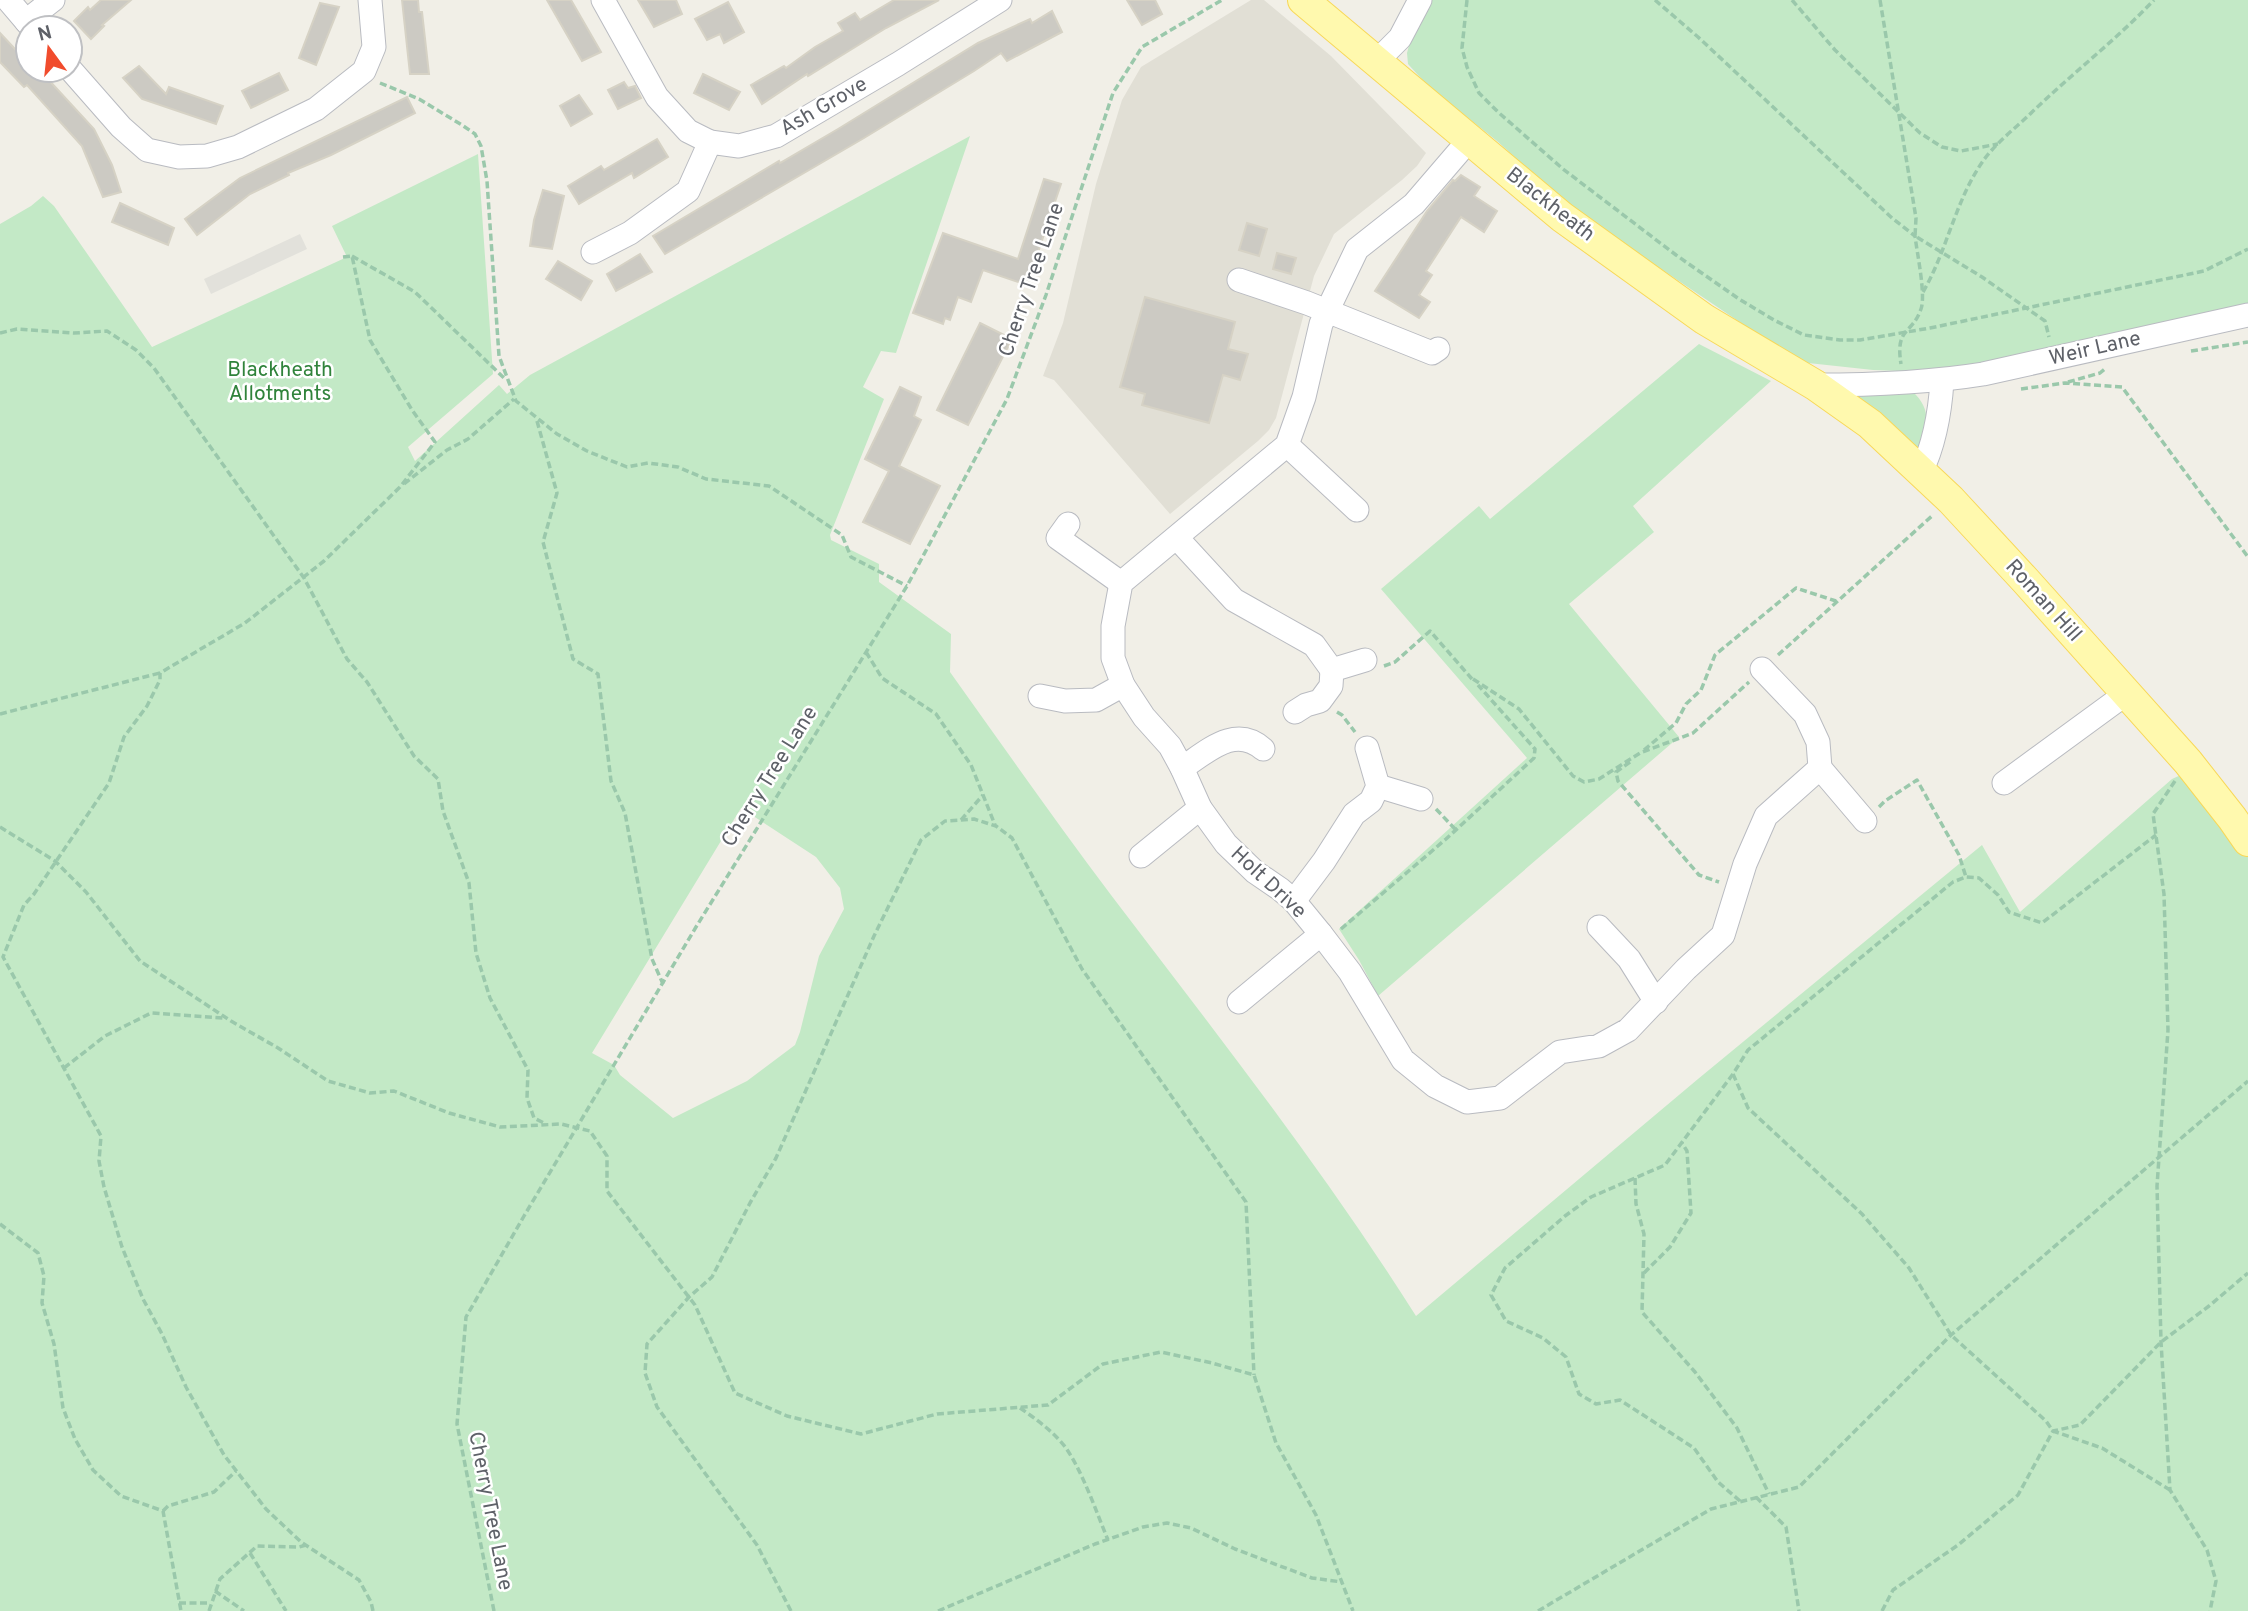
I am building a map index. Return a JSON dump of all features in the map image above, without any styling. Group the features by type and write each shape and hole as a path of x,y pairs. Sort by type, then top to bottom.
{"main road":[{"name":"Blackheath","path":"1303,0 1562,217 1704,319 1815,384"},
{"name":"Roman Hill","path":"1815,384 1870,424 1951,500 2188,762 2248,841"}],"street":[{"path":"8,0 20,14"},
{"path":"40,14 53,0"},
{"path":"83,84 121,127 146,150 179,157 207,156 248,142 316,109 364,71 374,47 370,0"},
{"path":"593,252 630,233 688,191 710,142 688,131 657,97 603,0"},
{"name":"Ash Grove","path":"710,142 739,146 776,136 1000,0"},
{"path":"1377,61 1401,38 1420,0"},
{"path":"1068,524 1058,538 1121,583 1287,445 1304,397 1321,324 1357,249 1414,204 1469,140"},
{"path":"1239,279 1430,355"},
{"name":"Weir Lane","path":"1815,384 1876,385 1941,381 2248,315"},
{"path":"1921,472 1931,451 1940,406 1941,381"},
{"path":"1287,445 1334,494 1357,510"},
{"path":"1177,538 1234,600 1314,645 1332,670 1331,686 1321,701 1306,705 1295,712"},
{"name":"Holt Drive","path":"1121,583 1113,626 1113,658 1123,685 1143,717 1170,746 1200,808 1226,844 1255,872 1294,901 1350,972 1403,1060 1435,1086 1467,1102 1500,1098 1560,1052 1599,1046 1628,1030 1686,969 1723,935 1745,864 1766,816 1820,768"},
{"path":"1332,670 1365,660"},
{"path":"1762,669 1805,714 1818,742 1820,768 1865,821"},
{"path":"1040,696 1065,701 1096,700 1123,685"},
{"path":"2004,783 2127,693"},
{"path":"1182,768 1226,741 1241,738 1254,741 1263,749"},
{"path":"1294,901 1354,814 1371,800 1378,786 1367,748"},
{"path":"1378,786 1421,799"},
{"path":"1141,856 1200,808"},
{"path":"1599,927 1629,959 1656,1002"},
{"path":"1239,1002 1287,962 1323,937"}],"path":[{"name":"Cherry Tree Lane","path":"495,1611 457,1424 466,1317 663,984 907,586 1007,398 1046,295 1113,93 1142,47 1222,0"},
{"path":"1468,0 1462,48 1479,93 1563,169 1676,255 1739,299 1804,335 1860,340 1903,333 2204,271 2248,249"},
{"path":"1655,0 1892,218 2045,321 2053,359"},
{"path":"1792,0 1835,50 1920,133 1942,147 1961,151 1999,144"},
{"path":"1880,0 1916,218 1915,236 1922,294 1921,309 1903,333 1898,349 1903,383"},
{"path":"1922,294 1942,253 1971,180 1984,159 2154,0"},
{"path":"364,71 462,125 475,134 481,146 487,181 499,356 515,399 536,419 587,452 627,467 648,463 678,467 706,478 769,486 842,535 851,557 907,586"},
{"path":"343,257 352,256 415,292 507,380"},
{"path":"352,256 370,340 412,410 435,442 400,487"},
{"path":"0,333 17,329 74,333 107,331 136,350 154,368 304,578 347,659 367,682 414,756 438,779 443,811 469,883 476,953 490,998 528,1070 527,1098 534,1118 548,1125"},
{"path":"2001,370 2009,390 2065,383 2122,387 2248,557"},
{"path":"0,714 160,673 245,623 304,578 400,487 447,450 468,439 515,399"},
{"path":"536,419 556,494 543,542 573,659 598,674 611,782 625,813 652,959 663,984"},
{"path":"1473,679 1519,709 1573,776 1584,782 1599,779 1640,753 1693,733 1951,500"},
{"path":"1738,888 1699,875 1618,781 1616,772 1676,723 1686,704 1701,690 1715,655 1796,588 1837,601"},
{"path":"1323,937 1362,912 1534,758 1535,749 1430,631 1395,662 1375,668 1366,667 1365,660"},
{"path":"866,652 882,678 936,714 971,765 996,827"},
{"path":"3,957 24,905 109,783 124,737 147,706 160,680 160,673"},
{"path":"1321,701 1342,715 1367,748"},
{"path":"2170,1490 2161,1342 2157,1186 2168,1030 2164,894 2152,814 2188,762"},
{"path":"1865,821 1885,801 1917,780 1959,855 1966,877"},
{"path":"960,820 983,796"},
{"path":"1421,799 1427,799 1456,830"},
{"path":"791,1611 757,1545 657,1407 645,1373 647,1344 689,1297 712,1277 776,1158 874,936 921,840 945,821 974,819 996,827 1012,838 1082,969 1245,1202 1254,1375 1276,1443 1316,1515 1353,1611"},
{"path":"0,827 55,861 86,892 141,961 328,1081 370,1093 394,1091 449,1113 500,1128 561,1124 590,1131 607,1156 607,1191 695,1305 735,1393 786,1416 862,1434 937,1414 1048,1405 1103,1364 1161,1352 1254,1375"},
{"path":"1740,1501 1718,1482 1694,1448 1620,1400 1596,1404 1579,1394 1566,1357 1544,1338 1506,1321 1491,1295 1505,1268 1591,1197 1665,1165 1748,1050 1953,882 1966,877 1979,878 1998,895 2009,912 2042,923 2156,835"},
{"path":"0,952 101,1136 99,1161 112,1217 143,1299 186,1387 224,1455 266,1509 306,1545 359,1580 373,1611"},
{"path":"64,1069 105,1036 151,1013 226,1018"},
{"path":"1733,1074 1748,1108 1862,1214 1909,1268 1951,1335 2053,1430 2102,1448 2170,1490 2207,1550 2216,1581 2210,1611"},
{"path":"1538,1611 1711,1508 1799,1487 1951,1335 2248,1081"},
{"path":"1644,1273 1670,1247 1691,1213 1687,1151 1682,1143"},
{"path":"1635,1178 1636,1204 1644,1234 1642,1312 1695,1372 1737,1428 1769,1494"},
{"path":"0,1224 38,1254 44,1276 42,1303 54,1344 63,1408 75,1439 93,1470 121,1496 163,1511"},
{"path":"2053,1430 2080,1425 2161,1342 2248,1273"},
{"path":"1020,1408 1041,1422 1066,1448 1108,1540"},
{"path":"1882,1611 1893,1590 1958,1545 2018,1495 2053,1430"},
{"path":"163,1511 168,1506 214,1492 236,1470"},
{"path":"1756,1497 1786,1527 1799,1611"},
{"path":"163,1511 181,1611"},
{"path":"938,1611 1108,1540 1143,1527 1167,1523 1191,1528 1235,1549 1312,1578 1342,1582"},
{"path":"209,1611 220,1579 257,1546 306,1545"},
{"path":"250,1553 286,1611"},
{"path":"215,1591 244,1611"},
{"path":"179,1603 208,1603"}],"shaded area":[{"path":"1251,0 1264,0 1331,56 1426,153 1402,180 1334,234 1314,276 1276,418 1269,430 1170,514 1054,380 1043,376 1063,323 1096,184 1122,100 1141,67"},
{"path":"300,234 307,249 211,294 204,279"}],"green space":[{"path":"1430,0 2248,0 2248,315 1983,374 1873,370 1799,362 1572,209 1497,141 1428,86 1408,64 1407,53 1412,34"},
{"name":"Blackheath Allotments","path":"970,136 896,353 881,351 863,387 884,399 830,535 831,540 879,564 879,582 951,634 950,672 1090,867 1306,1155 1416,1316 1982,845 2020,912 2172,779 2203,765 2248,825 2248,1611 0,1611 0,224 43,196 54,206 152,347 347,257 332,226 478,154 493,374 408,447 415,461 499,385 507,394 530,375","holes":["741,808 816,857 840,888 844,909 819,956 795,1045 747,1081 673,1118 620,1075 614,1065 592,1053"]},
{"path":"1699,344 1771,381 1633,506 1654,532 1569,604 1679,737 1378,996 1339,929 1527,758 1381,589 1479,506 1490,519"},
{"path":"1845,389 1912,391 1926,412 1926,427 1919,452"}],"building":[{"path":"101,0 131,0 102,25 104,26 91,39 84,32 84,14 81,14 88,7 90,10"},
{"path":"402,0 418,0 419,12 422,12 429,74 410,74"},
{"path":"547,0 571,0 601,52 582,61"},
{"path":"638,0 676,0 682,14 654,27"},
{"path":"894,0 939,0 886,28 808,76 807,74 762,104 751,85 784,66 786,68 843,31 838,23 855,13 860,20"},
{"path":"1127,0 1155,0 1162,14 1142,25"},
{"path":"728,2 744,32 724,43 720,34 707,40 695,19"},
{"path":"320,3 339,7 316,65 299,58"},
{"path":"1052,11 1062,32 1007,61 1001,53 864,138 665,254 653,236 838,129 978,43 1030,19 1032,23"},
{"path":"0,33 14,48 14,77 0,62"},
{"path":"139,66 166,94 169,87 223,106 216,124 142,99 123,78"},
{"path":"279,73 288,90 251,108 242,91"},
{"path":"703,74 740,92 729,110 694,93"},
{"path":"624,82 628,88 635,86 641,98 618,109 608,90"},
{"path":"21,84 52,84 94,129 112,165 121,192 103,197 82,146 27,85 24,87"},
{"path":"579,95 592,114 571,126 560,106"},
{"path":"407,97 415,113 288,173 289,175 250,194 197,235 185,219 240,178"},
{"path":"657,139 668,157 634,178 632,173 579,204 568,186 601,166 604,170"},
{"path":"1461,175 1480,187 1474,196 1497,211 1484,232 1461,217 1426,271 1432,275 1419,295 1430,302 1419,318 1375,291 1427,211 1453,180"},
{"path":"1044,179 1061,184 1027,285 983,270 971,302 958,297 950,320 945,318 943,324 913,313 943,233 1018,259"},
{"path":"543,190 564,196 552,249 530,246"},
{"path":"120,203 174,228 168,245 112,222"},
{"path":"1247,223 1267,229 1259,256 1239,250"},
{"path":"1277,253 1296,258 1291,274 1273,269"},
{"path":"640,254 652,272 616,291 607,274"},
{"path":"558,261 592,281 581,300 546,279"},
{"path":"1145,297 1235,322 1228,349 1248,354 1240,380 1223,375 1209,423 1142,405 1145,394 1120,387"},
{"path":"980,323 1012,339 968,425 937,410"},
{"path":"900,387 921,397 914,416 921,420 899,466 940,486 910,544 863,522 889,471 865,459"}]}
